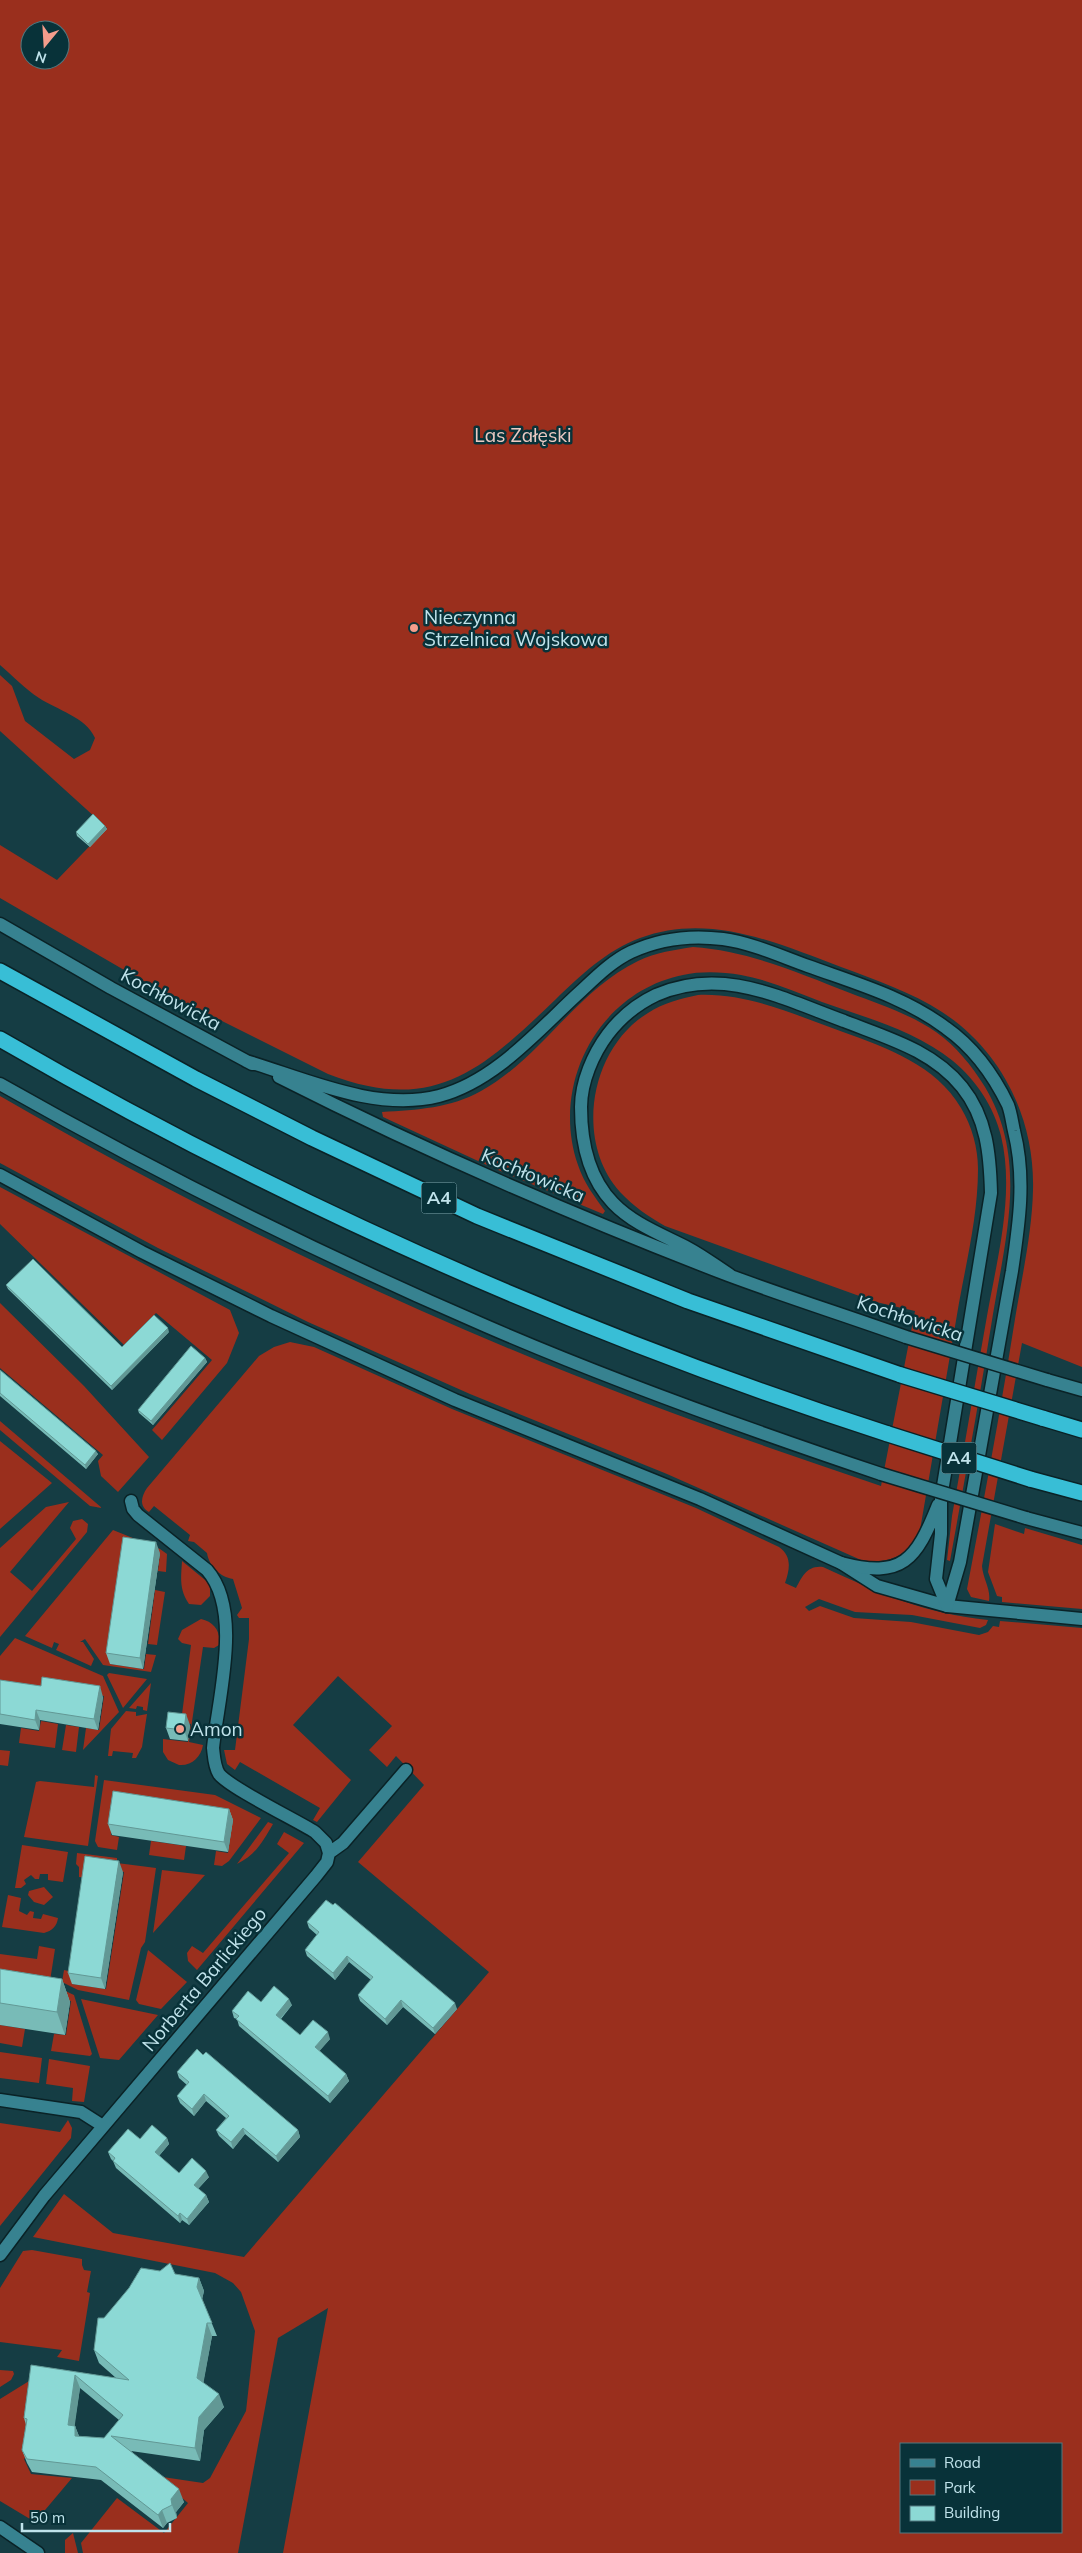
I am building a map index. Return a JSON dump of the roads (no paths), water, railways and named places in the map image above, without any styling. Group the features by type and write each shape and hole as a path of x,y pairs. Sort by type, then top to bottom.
{"highway":[{"name":"A4","path":"0,971 196,1079 330,1147 477,1216 688,1301 901,1375 1082,1430"},
{"name":"A4","path":"0,1039 76,1083 267,1182 439,1263 649,1350 768,1396 1030,1479 1082,1493"}],"main road":[{"name":"Kochłowicka","path":"0,924 111,988 246,1061 367,1122 490,1178 730,1275 906,1337 1082,1390"},
{"path":"246,1061 374,1100 411,1101 440,1096 471,1084 498,1067 599,974 629,953 661,941 694,937 724,939 762,949 892,997 922,1011 948,1028 969,1048 987,1070 1009,1107 1019,1151 1022,1184 1014,1253 983,1436 960,1562 947,1606"},
{"path":"730,1275 690,1249 644,1226 614,1204 595,1178 581,1128 581,1098 592,1060 617,1022 642,1002 667,990 700,982 730,984 764,991 911,1046 942,1066 963,1088 982,1119 990,1153 991,1193 941,1498 936,1580 947,1606"},
{"path":"0,1084 260,1223 422,1298 526,1343 658,1396 881,1474 1082,1533"},
{"path":"0,1175 142,1252 364,1360 464,1403 700,1499 840,1563 877,1586 947,1606 1082,1619"},
{"path":"840,1563 865,1569 885,1570 909,1559 926,1534 941,1498"},
{"path":"131,1501 133,1509 138,1515 207,1570 214,1578 222,1597 227,1638 213,1748 214,1762 219,1773 235,1786 315,1832 326,1843 330,1853"},
{"name":"Norberta Barlickiego","path":"0,2255 44,2196 102,2126 316,1876 327,1862 330,1853 343,1843 406,1770"},
{"path":"0,2100 81,2112 102,2126"},
{"path":"0,2527 38,2553"}],"place":[{"name":"Nieczynna Strzelnica Wojskowa","path":"414,628"},
{"name":"Amon","path":"180,1729"}],"park label":[{"name":"Las Załęski","path":"523,435"}]}
